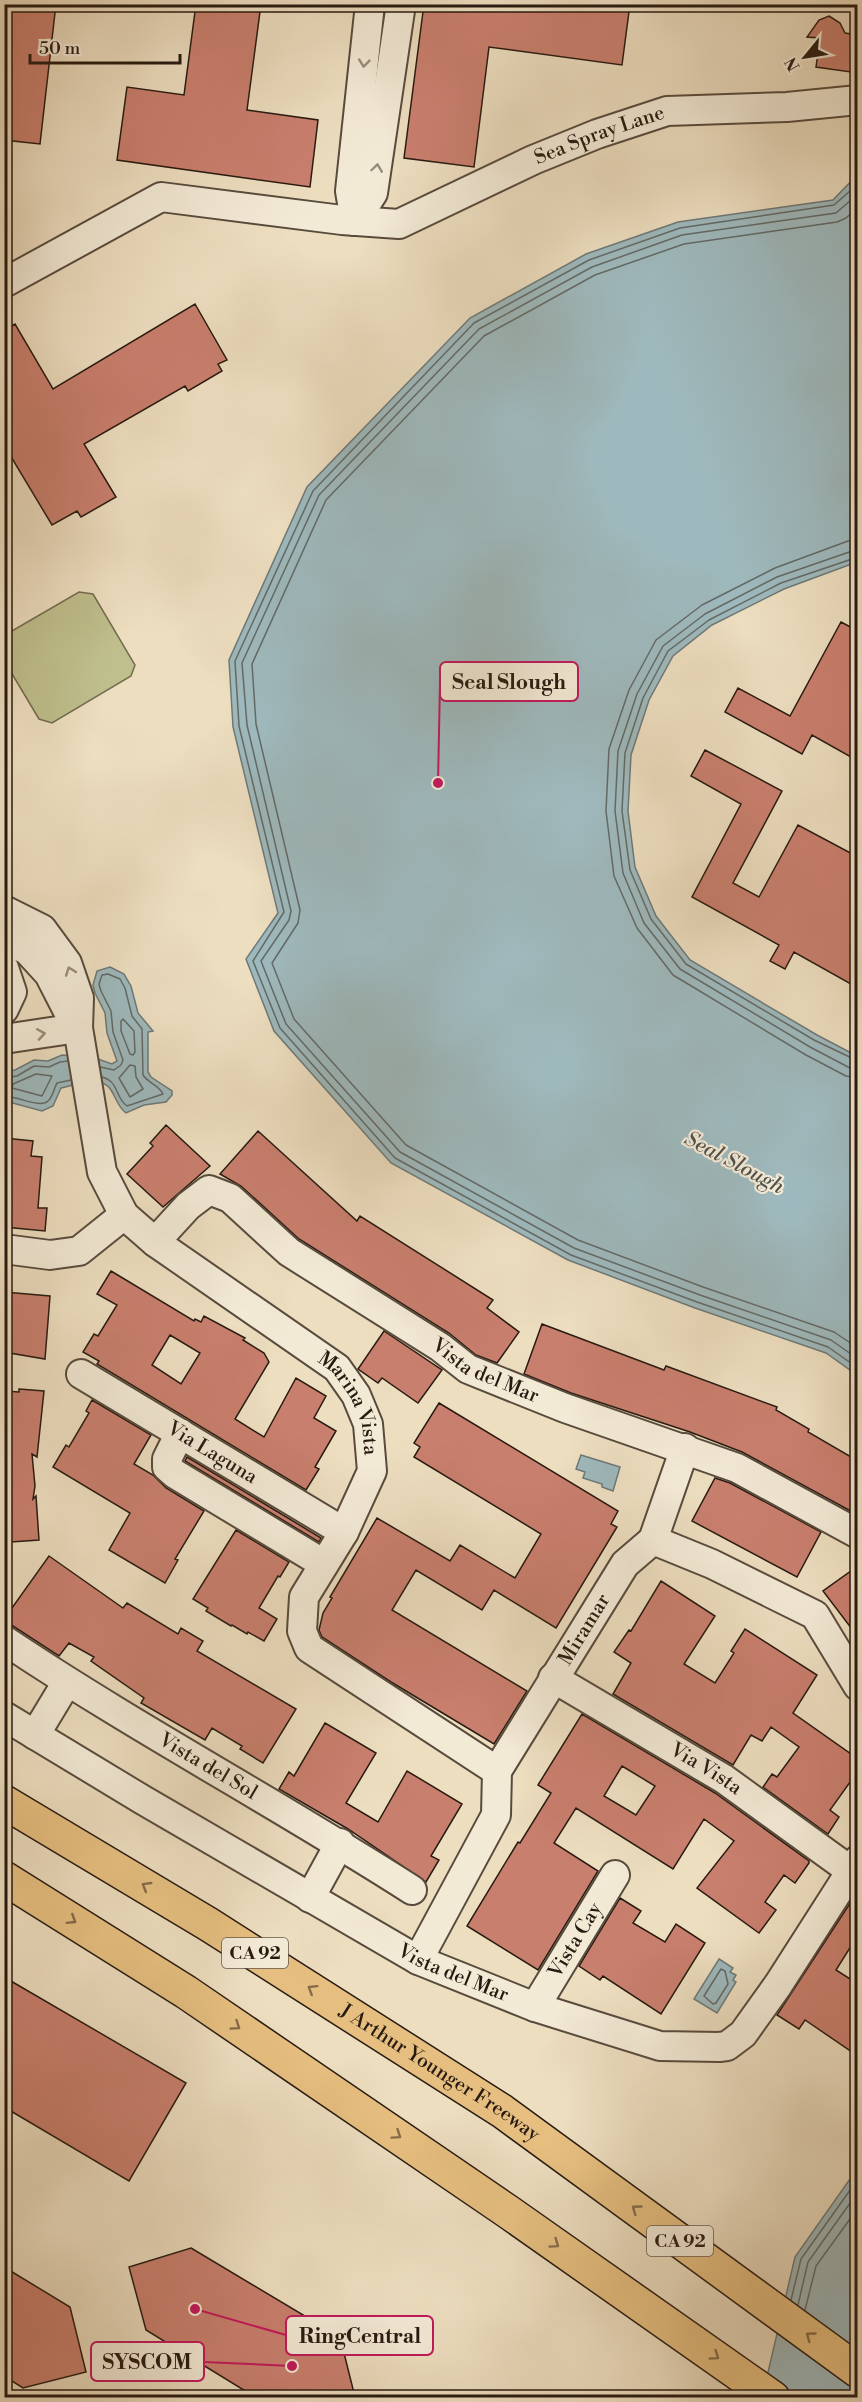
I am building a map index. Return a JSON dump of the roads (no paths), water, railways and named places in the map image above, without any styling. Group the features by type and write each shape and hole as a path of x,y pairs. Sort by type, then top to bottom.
{"highway":[{"name":"J Arthur Younger Freeway","path":"4,1802 208,1924 502,2111 858,2371"},
{"path":"11,1882 186,1992 507,2211 773,2397"}],"street":[{"path":"355,221 350,191 370,4"},
{"path":"355,221 373,193 401,4"},
{"name":"Sea Spray Lane","path":"4,283 161,197 355,221 399,224 543,156 597,134 667,111 788,106 858,100"},
{"name":"Marina Vista","path":"4,910 42,929 67,963 79,998 80,1038 102,1172 124,1215 155,1242 337,1368 356,1395 368,1424 372,1470 344,1532 304,1598 302,1631 309,1648 496,1771"},
{"name":"Marina Vista","path":"4,939 27,950 49,974 80,1038"},
{"path":"4,968 12,992 4,1009"},
{"path":"4,1040 80,1038"},
{"name":"Vista del Mar","path":"155,1242 188,1206 209,1190 230,1197 289,1252 440,1347 468,1369 565,1408 737,1467 858,1534"},
{"path":"4,1249 50,1255 79,1251 124,1215"},
{"name":"Via Laguna","path":"81,1374 344,1532"},
{"path":"180,1433 167,1459 167,1467 324,1564"},
{"path":"685,1448 654,1540 712,1564 815,1615 858,1686"},
{"name":"Miramar","path":"496,1771 626,1564 654,1540"},
{"name":"Vista del Sol","path":"4,1640 67,1682 340,1843 412,1890"},
{"name":"Via Vista","path":"553,1678 724,1779 854,1866"},
{"path":"35,1735 67,1682"},
{"name":"Vista del Mar","path":"4,1716 418,1960 535,2007 660,2046 703,2048 727,2046 743,2034 778,1985 854,1866"},
{"path":"418,1960 496,1815 496,1771"},
{"path":"310,1898 340,1843"},
{"name":"Vista Cay","path":"535,2007 615,1875"}],"water":[{"name":"Seal Slough","path":"857,175 857,562 784,589 712,625 673,656 649,700 631,755 628,811 635,867 656,916 690,960 857,1056 857,1375 826,1353 695,1308 568,1260 391,1163 274,1031 246,959 278,913 233,727 229,660 307,487 470,318 586,254 678,222 833,200"},
{"path":"110,967 124,974 131,986 138,1013 153,1031 148,1032 148,1072 151,1077 172,1091 172,1095 166,1102 144,1105 126,1113 107,1085 88,1082 61,1088 53,1106 42,1111 9,1102 5,1104 5,1072 15,1070 34,1060 48,1061 62,1055 95,1058 112,1064 117,1061 107,1033 105,1013 93,985 97,971"},
{"path":"581,1455 620,1467 613,1491 602,1487 602,1484 583,1478 585,1472 576,1469"},
{"path":"719,1959 733,1968 730,1972 736,1975 733,1980 736,1982 717,2013 694,1999"},
{"path":"857,2169 857,2397 762,2398 795,2257"}],"place":[{"name":"Seal Slough","path":"438,783"},
{"name":"RingCentral","path":"195,2309"},
{"name":"SYSCOM","path":"292,2366"}]}
